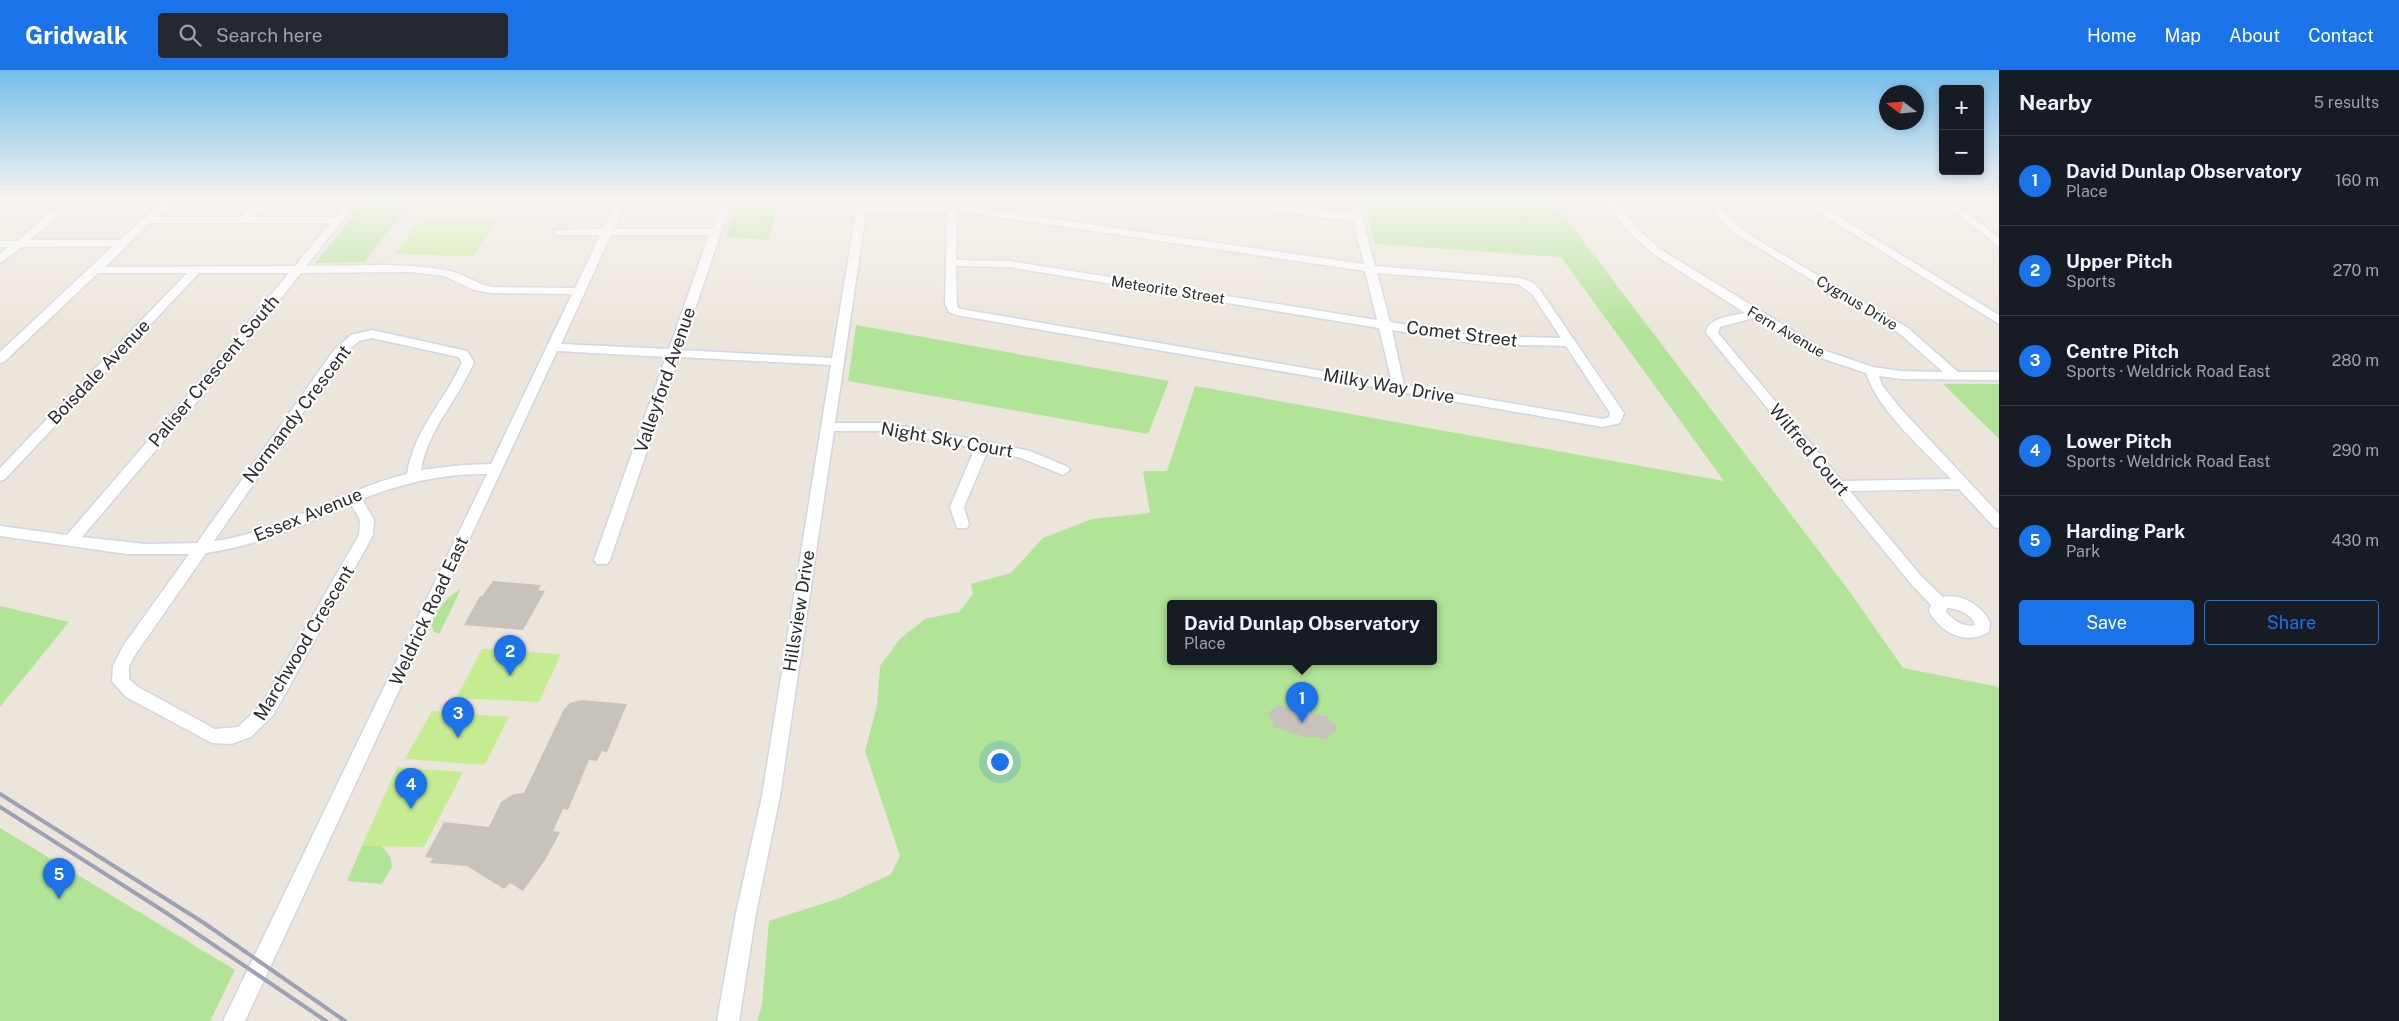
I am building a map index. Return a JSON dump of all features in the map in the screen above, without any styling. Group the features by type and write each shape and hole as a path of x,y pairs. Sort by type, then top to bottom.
{"street":[{"path":"0,260 20,244"},
{"path":"0,360 123,244"},
{"name":"Paliser Crescent South","path":"71,540 318,244"},
{"name":"Weldrick Road East","path":"234,1021 602,244"},
{"name":"Valleyford Avenue","path":"602,560 675,354 711,244"},
{"name":"Hillsview Drive","path":"728,1021 746,912 771,796 856,244"},
{"name":"Milky Way Drive","path":"951,244 950,302 953,310 960,312 1602,423 1615,420 1617,413 1536,292 1528,284 1520,281 1370,268 1212,244"},
{"path":"1364,244 1398,378 1398,388"},
{"name":"Fern Avenue","path":"1649,244 1754,314 1822,354 1872,371 1901,376 1999,376"},
{"name":"Cygnus Drive","path":"1758,244 1904,331 1955,376"},
{"path":"1876,244 1999,320"},
{"name":"Meteorite Street","path":"951,263 1009,264 1384,325"},
{"name":"Boisdale Avenue","path":"0,476 197,269"},
{"path":"97,270 410,269 446,273 478,288 492,290 579,292"},
{"path":"1983,310 1999,307"},
{"name":"Wilfred Court","path":"1754,314 1716,324 1712,328 1712,333 1917,581 1940,604"},
{"name":"Comet Street","path":"1384,325 1477,340 1569,342"},
{"name":"Normandy Crescent","path":"201,548 338,353 355,338 372,334 463,354 467,358 468,362 465,369 425,434 417,454 414,477"},
{"path":"0,345 15,345"},
{"path":"553,347 837,362"},
{"path":"1872,371 1880,393 1999,522"},
{"name":"Night Sky Court","path":"828,427 884,427 983,445 1025,454 1063,470"},
{"path":"962,524 957,507 983,445"},
{"name":"Essex Avenue","path":"0,530 128,548 201,548 237,542 269,533 370,490 414,477 451,470 495,468"},
{"path":"1839,486 1963,484"},
{"name":"Marchwood Crescent","path":"201,548 129,651 121,666 120,681 132,692 212,736 226,738 239,736 253,728 268,710 359,549 370,524 354,498"}],"green space":[{"path":"330,244 378,244 365,262 315,263"},
{"path":"403,244 481,244 473,256 396,254"},
{"path":"1380,244 1586,244 1847,588 1903,668 1999,687 1999,1021 757,1021 762,1005 769,921 840,898 891,874 900,856 865,751 877,706 880,666 900,639 925,619 959,612 973,594 971,584 1011,573 1043,538 1092,519 1150,513 1143,471 1167,471 1195,386 1724,481 1561,257"},
{"path":"856,325 1169,381 1148,434 848,381"},
{"path":"1943,384 1999,384 1999,439"},
{"path":"461,589 439,634 434,632 431,623 437,613 455,592"},
{"path":"0,606 69,622 0,707"},
{"path":"482,649 561,654 539,702 456,698"},
{"path":"432,711 509,717 485,765 405,759"},
{"path":"397,767 463,772 424,847 362,846"},
{"path":"0,828 235,970 210,1021 0,1021"},
{"path":"362,846 382,846 391,858 392,867 382,884 347,881"}],"building":[{"path":"493,581 541,585 538,590 545,591 523,630 464,625 480,596 482,596"},
{"path":"581,700 627,704 607,752 602,751 597,761 589,760 568,810 563,809 553,831 560,832 555,842 523,891 510,883 504,889 467,866 430,863 433,858 425,857 444,822 489,827 501,802 514,794 524,793 564,709 570,703"},
{"path":"1278,705 1329,717 1329,720 1337,726 1337,731 1329,734 1328,740 1311,736 1308,738 1273,727 1273,722 1268,713"}],"railway":[{"path":"0,794 204,923 345,1021"},
{"path":"0,807 165,912 326,1021"}],"place":[{"name":"Upper Pitch","path":"510,676"},
{"name":"David Dunlap Observatory","path":"1302,723"},
{"name":"Centre Pitch","path":"458,738"},
{"name":"Lower Pitch","path":"411,809"},
{"name":"Harding Park","path":"59,899"}]}
